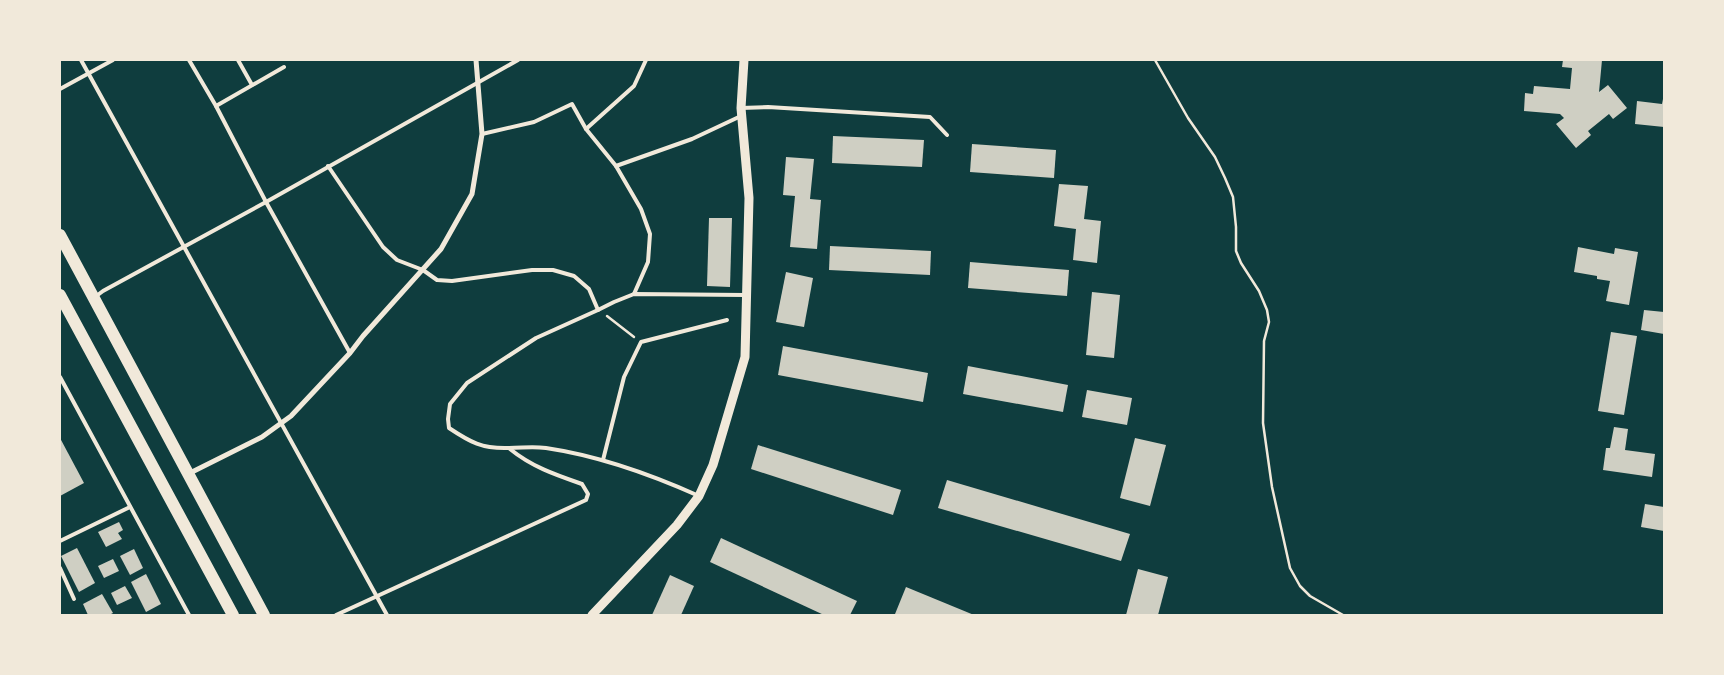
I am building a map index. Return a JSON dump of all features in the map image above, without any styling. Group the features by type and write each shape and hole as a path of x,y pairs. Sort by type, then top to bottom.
{"main road":[{"path":"60,235 264,615"},
{"path":"60,295 233,615"}],"street":[{"path":"189,474 262,437 291,416 350,353 362,336 441,249 472,194 482,134 476,60"},
{"path":"592,615 678,526 699,496 713,466 745,356 749,198 741,112 744,60"}],"lane":[{"path":"81,60 387,615"},
{"path":"60,89 113,60"},
{"path":"189,60 216,106 266,202 350,353"},
{"path":"238,60 252,84"},
{"path":"94,298 103,291 266,202 518,60"},
{"path":"586,129 634,86 646,60"},
{"path":"216,106 284,67"},
{"path":"482,134 534,122 572,104 586,129 616,166 640,209 650,234 648,262 634,294"},
{"path":"616,166 692,140 741,112 768,107 930,117 947,135"},
{"path":"328,166 383,247 397,260 423,270 438,280 452,281 532,270 553,270 574,276 590,289 598,310"},
{"path":"699,496 658,478 603,460 547,448 526,446 510,449 491,448 472,442 449,428 450,404 467,383 536,338 634,294 748,295"},
{"path":"603,460 624,377 641,342 727,320"},
{"path":"60,377 189,615"},
{"path":"336,615 586,500 588,494 582,484 538,468 510,449"},
{"path":"60,542 130,507"},
{"path":"60,568 74,599"}],"path":[{"path":"1155,60 1188,118 1215,157 1233,197 1236,251 1268,310 1269,322 1264,341 1263,423 1272,487 1290,568 1300,586 1310,596 1343,615"},
{"path":"598,310 641,342"}],"building":[{"path":"1563,60 1602,60 1599,92 1608,85 1627,108 1613,119 1609,114 1588,131 1591,135 1576,148 1556,124 1564,118 1560,114 1524,111 1525,93 1533,94 1534,86 1570,89 1572,68 1562,67"},
{"path":"1663,99 1664,127 1635,124 1637,101 1662,104"},
{"path":"833,136 924,140 922,167 832,163"},
{"path":"972,144 1056,150 1054,178 970,172"},
{"path":"786,157 814,159 810,199 821,200 817,249 790,247 795,196 783,195"},
{"path":"1059,184 1088,186 1084,219 1101,221 1097,263 1073,260 1076,229 1054,226"},
{"path":"709,218 732,218 730,287 707,286"},
{"path":"830,246 931,251 930,275 829,270"},
{"path":"1578,247 1614,254 1615,248 1638,252 1629,305 1606,301 1610,281 1597,279 1597,276 1574,272"},
{"path":"970,262 1069,270 1067,296 968,288"},
{"path":"786,272 813,278 804,327 776,322"},
{"path":"1092,292 1120,295 1114,358 1086,355"},
{"path":"1644,310 1664,312 1664,334 1641,330"},
{"path":"1611,332 1637,336 1624,415 1598,411"},
{"path":"783,346 928,373 923,402 778,375"},
{"path":"968,366 1068,385 1063,412 963,394"},
{"path":"1087,390 1132,398 1127,425 1082,417"},
{"path":"1614,427 1628,429 1625,450 1655,454 1652,477 1603,470 1606,448 1610,448"},
{"path":"60,438 84,483 60,496"},
{"path":"1135,438 1166,445 1150,506 1120,498"},
{"path":"758,445 901,490 893,515 751,469"},
{"path":"947,480 1130,534 1121,561 938,508"},
{"path":"1645,504 1664,507 1664,531 1641,527"},
{"path":"119,522 123,530 118,533 122,539 106,547 98,532"},
{"path":"721,538 857,601 850,615 824,615 710,562"},
{"path":"77,548 95,583 79,592 61,556"},
{"path":"134,549 143,568 130,575 120,556"},
{"path":"113,559 119,571 104,578 98,566"},
{"path":"1138,569 1168,577 1158,615 1126,615"},
{"path":"146,574 161,604 146,612 131,582"},
{"path":"670,575 694,586 681,615 652,615"},
{"path":"125,586 132,598 117,605 111,593"},
{"path":"906,587 974,615 895,614"},
{"path":"102,594 113,613 109,615 88,615 83,604"}]}
